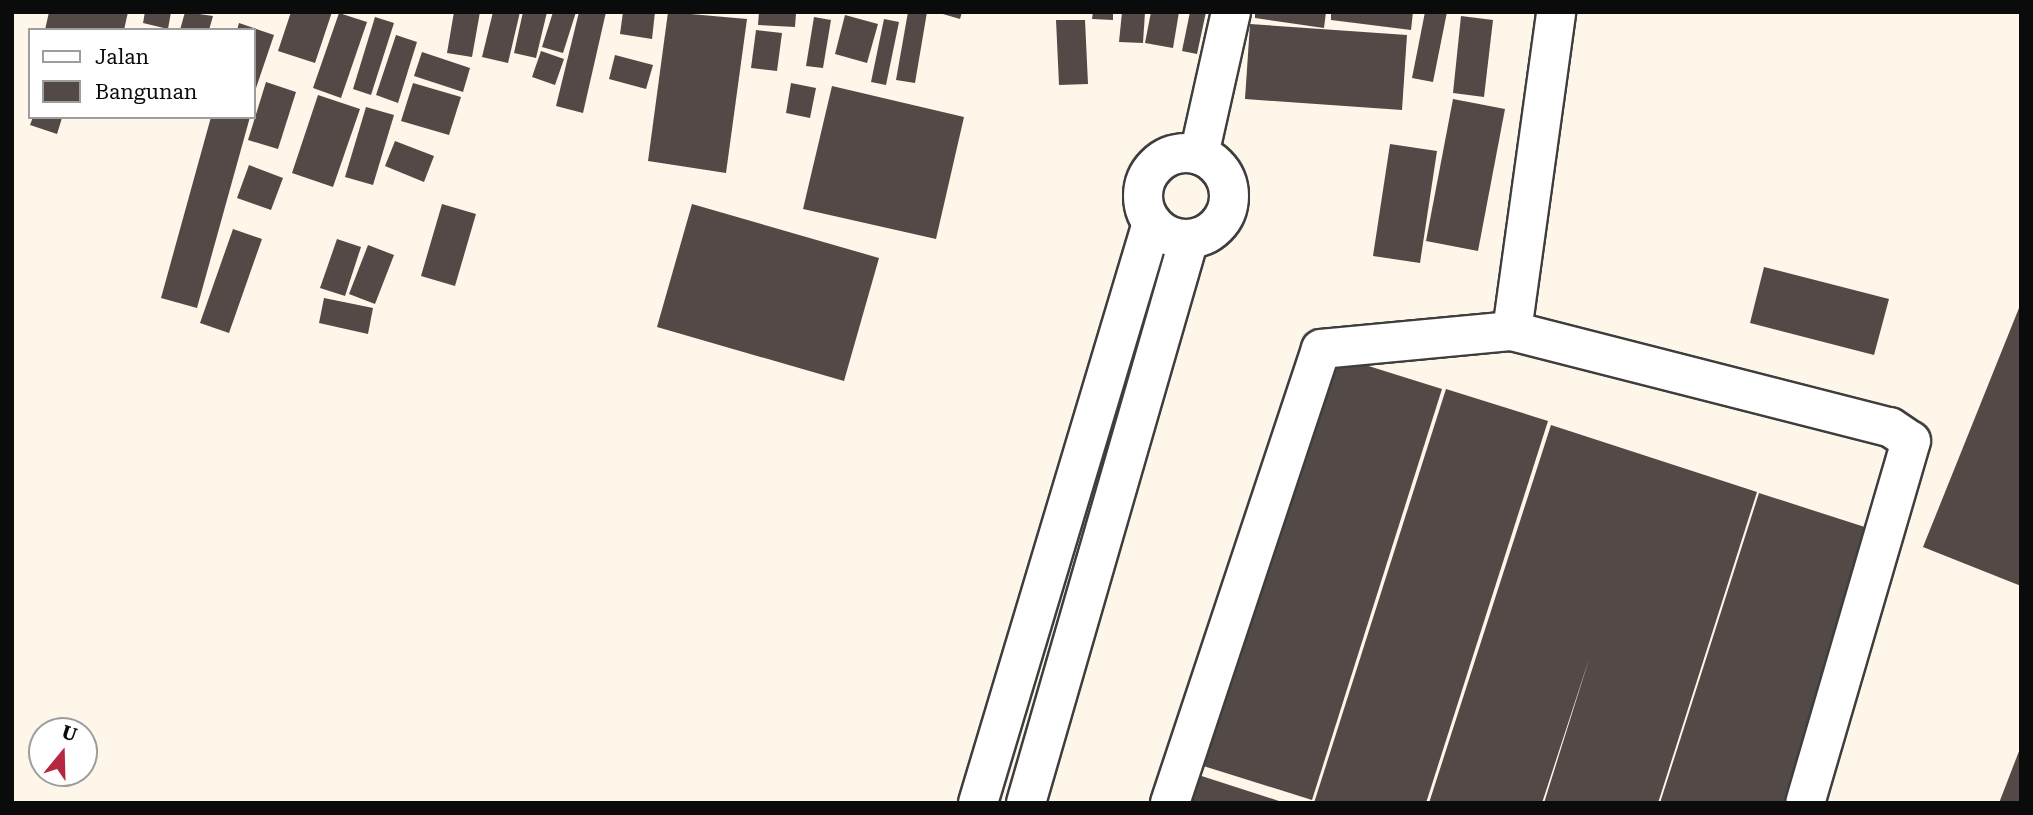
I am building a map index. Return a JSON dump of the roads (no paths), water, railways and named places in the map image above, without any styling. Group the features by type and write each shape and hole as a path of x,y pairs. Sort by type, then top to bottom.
{"street":[{"path":"1199,155 1231,12"},
{"path":"1512,331 1556,12"},
{"path":"1183,152 1199,155 1224,176 1228,201 1219,224 1189,239 1027,802 980,795 1152,223 1143,193 1155,165 1183,152"},
{"path":"1152,223 1189,239"},
{"path":"1170,803 1318,353 1335,343 1512,331 1890,427 1911,441 1805,803"}]}
